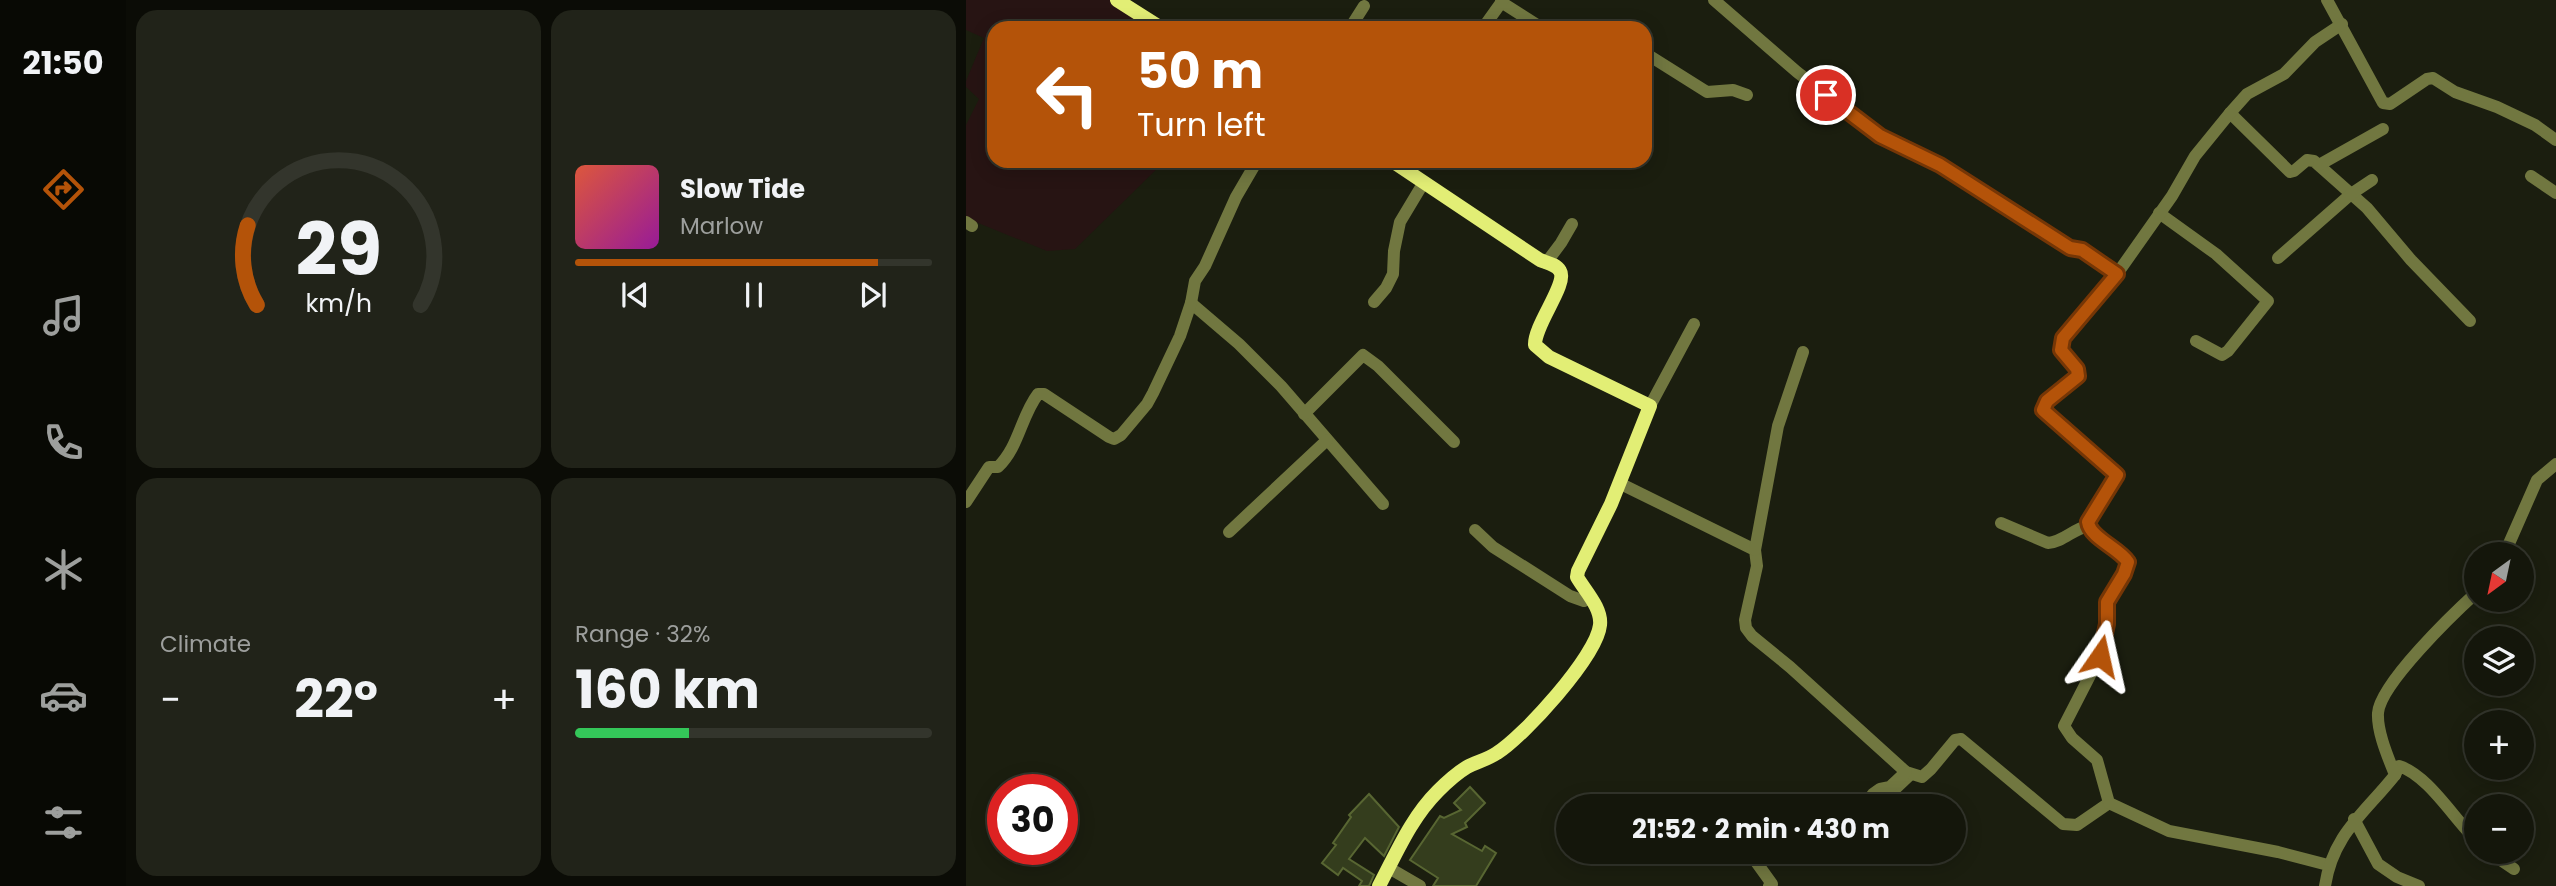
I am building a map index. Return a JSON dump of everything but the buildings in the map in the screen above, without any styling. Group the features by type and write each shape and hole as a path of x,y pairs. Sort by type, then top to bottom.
{"street":[{"path":"1118,0 1150,21"},
{"path":"1714,0 1797,72 1880,136 1940,165 2070,248 2082,250 2117,274"},
{"path":"2327,0 2383,103 2390,104 2399,100 2431,77 2455,92 2497,107 2535,125 2556,141"},
{"path":"1488,21 1502,1 1532,21"},
{"path":"1354,21 1364,6"},
{"path":"2088,526 2094,511 2117,475 2043,410 2047,401 2078,376 2077,369 2061,350 2063,338 2117,274 2195,156 2230,113 2247,94 2284,74 2315,42 2342,24"},
{"path":"1652,57 1707,92 1733,90 1747,95"},
{"path":"2230,113 2290,172 2308,160 2319,166 2367,208 2411,260 2470,321"},
{"path":"2319,166 2383,129"},
{"path":"966,502 989,467 998,467 1004,461 1038,394 1044,394 1110,438 1121,435 1153,393 1180,336 1195,281 1253,168"},
{"path":"1402,168 1556,267 1563,277 1537,329 1535,338 1538,349 1570,368 1650,406"},
{"path":"2531,176 2556,193"},
{"path":"2278,258 2351,194 2372,180"},
{"path":"1374,302 1394,274 1394,251 1400,222 1424,182"},
{"path":"2159,214 2216,254 2268,301 2222,355 2196,341"},
{"path":"1546,262 1572,224"},
{"path":"1191,303 1239,344 1383,504"},
{"path":"1379,886 1407,829 1437,791 1467,767 1497,753 1538,715 1573,676 1586,656 1600,625 1591,598 1577,578 1578,571 1619,484 1650,406 1694,324"},
{"path":"1803,352 1778,426 1755,550 1757,566 1745,620 1746,628 1759,644 1790,667 1910,774 1922,777 1955,740 1961,740 2063,824 2077,825 2109,803"},
{"path":"1304,414 1363,355 1378,366 1454,442"},
{"path":"1229,531 1327,440"},
{"path":"2510,542 2537,480 2556,464"},
{"path":"1619,484 1755,550"},
{"path":"2001,523 2049,543 2078,528 2088,526"},
{"path":"2088,526 2128,562 2107,602 2107,624 2100,656 2064,726 2072,738 2097,760 2109,803 2169,831 2278,852 2328,865"},
{"path":"1475,530 1493,547 1570,596 1584,601 1591,598"},
{"path":"2395,775 2378,712 2406,666 2464,604"},
{"path":"2325,886 2328,865 2354,819 2377,797 2399,766 2410,769 2464,827"},
{"path":"1875,794 1910,774"},
{"path":"2354,819 2378,864 2397,877 2418,886"},
{"path":"1757,864 1771,885"},
{"path":"2507,864 2514,869"},
{"path":"1389,868 1420,886"}],"lane":[{"path":"1894,794 1910,774"}],"shaded area":[{"path":"966,0 1122,0 1152,21 987,21 987,168 1158,168 1075,249 1047,251 966,218 966,125 979,99 966,87 966,81 984,38 966,30"}],"route":[{"path":"1826,95 1880,136 1940,165 2070,248 2082,250 2117,274 2063,338 2061,350 2077,369 2078,376 2047,401 2043,410 2117,475 2088,522 2091,530 2128,560 2124,574 2107,602 2107,624 2100,656"}]}
